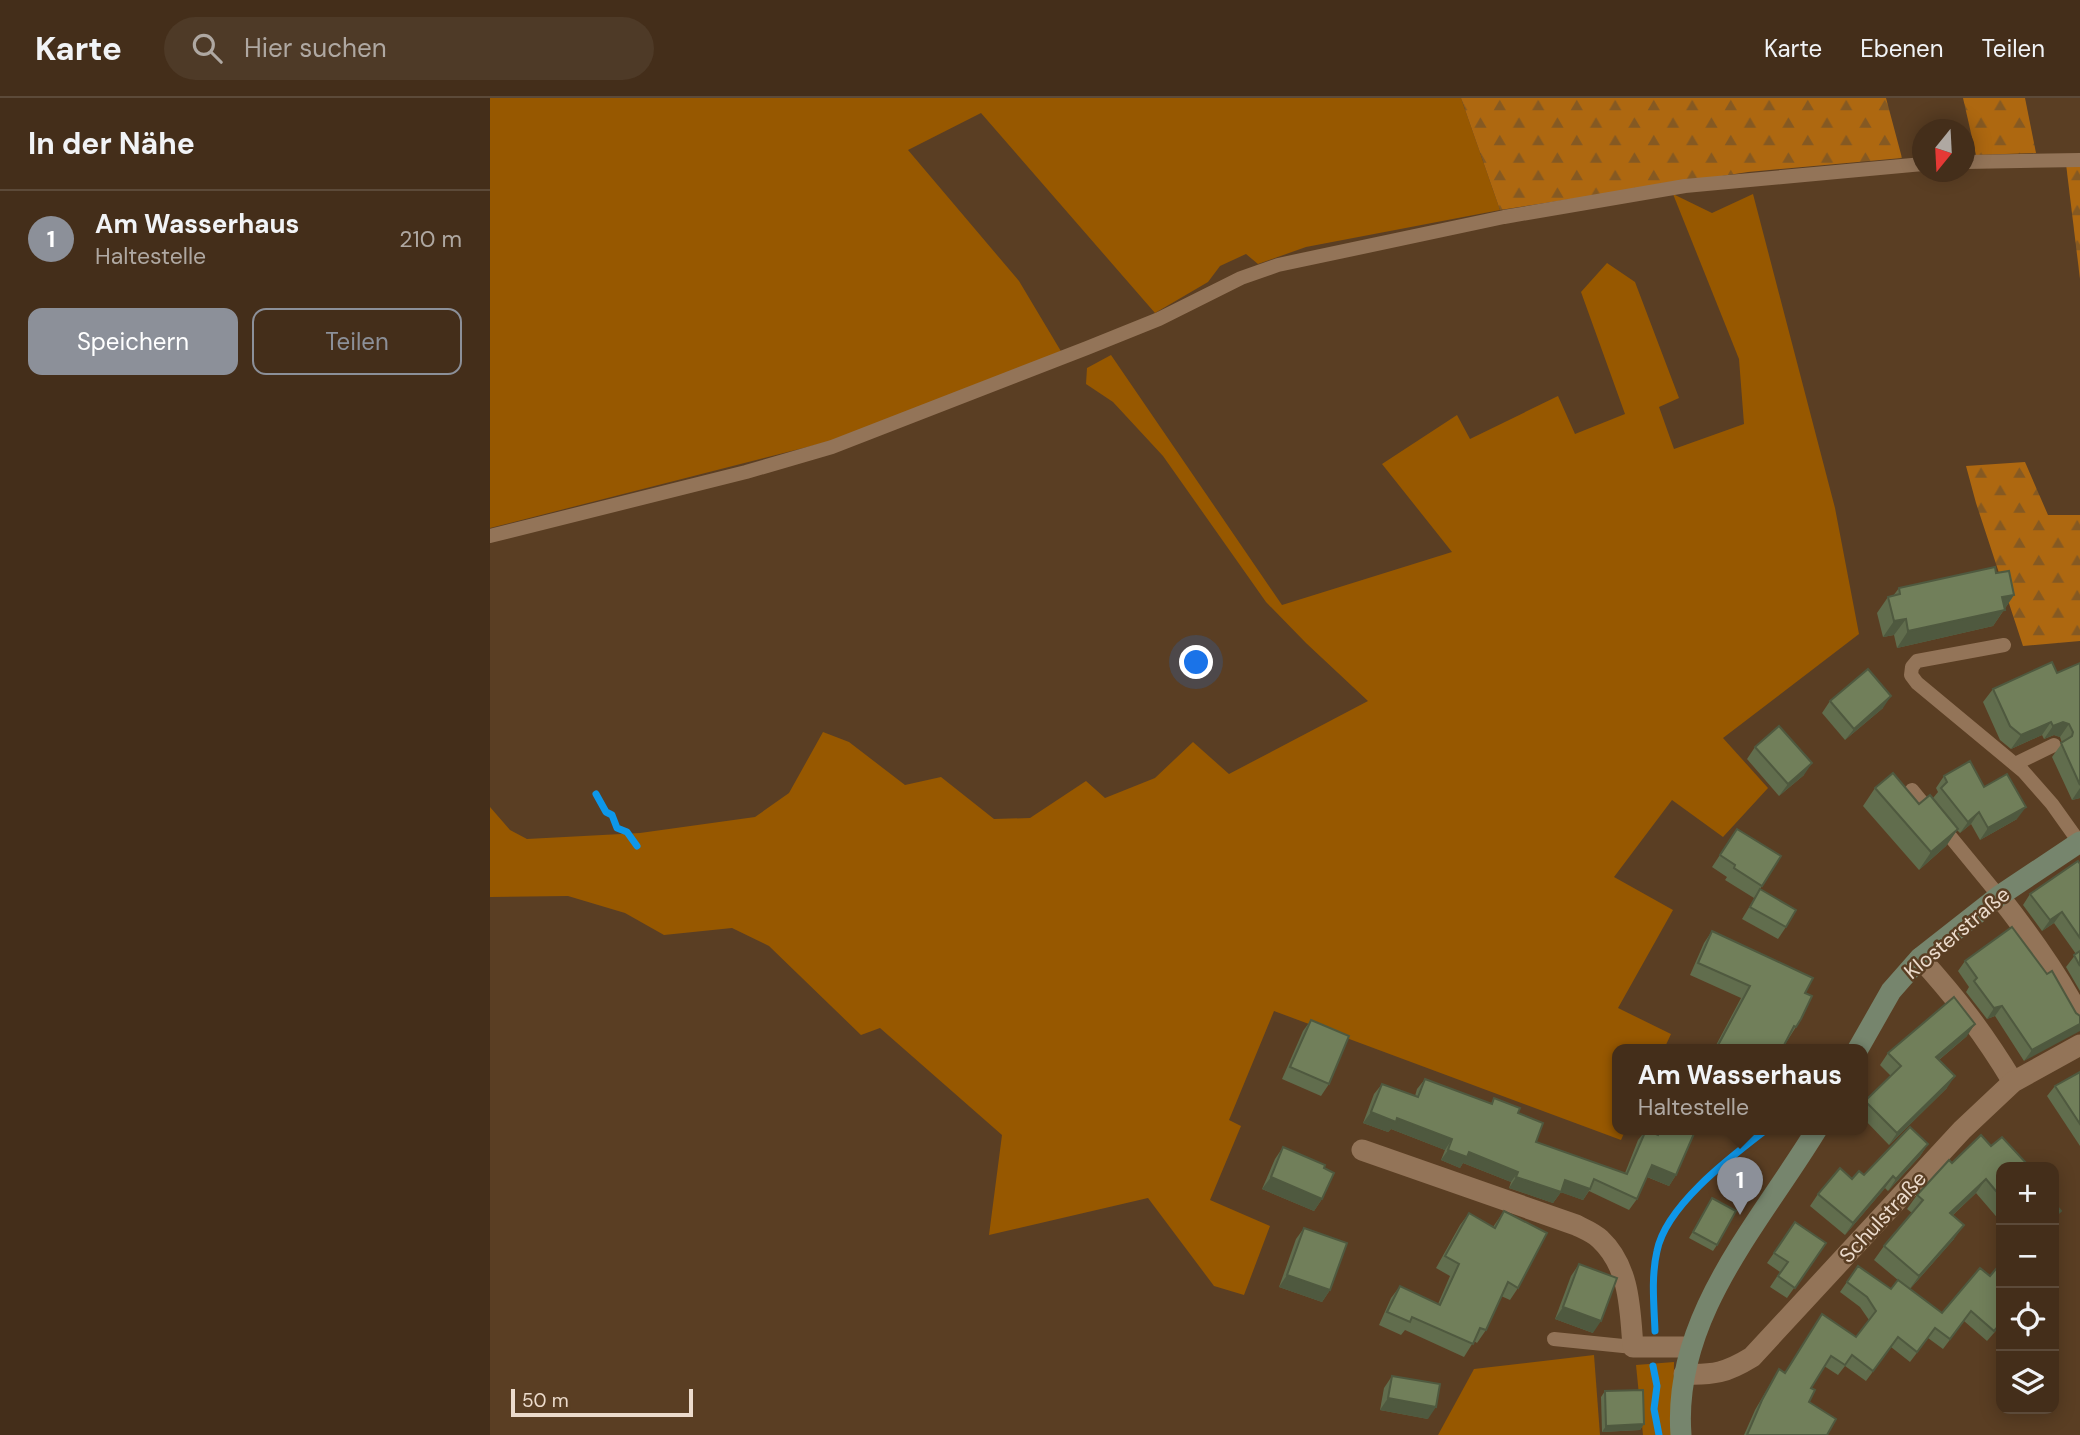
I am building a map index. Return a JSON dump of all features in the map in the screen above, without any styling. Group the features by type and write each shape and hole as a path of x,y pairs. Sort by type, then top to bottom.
{"street":[{"name":"Klosterstraße","path":"1861,1044 1891,990 1920,958 1998,896 2079,842"},
{"path":"1998,896 2074,992 2080,1017"},
{"path":"1920,958 1971,1017 2013,1082"},
{"name":"Schulstraße","path":"1684,1374 1709,1375 1732,1369 1752,1357 1962,1130 2013,1082 2080,1045"},
{"path":"1681,1435 1679,1417 1684,1347 1713,1292 1813,1135"},
{"path":"1362,1150 1576,1225 1599,1238 1618,1261 1628,1290 1636,1347 1684,1347"}],"lane":[{"path":"1975,162 2080,160"},
{"path":"490,536 746,472 832,447 1159,319 1241,278 1278,265 1504,217 1685,186 1912,165"},
{"path":"2004,645 1917,661 1912,667 1911,675 1917,683 2015,764 2052,804 2079,842"},
{"path":"2015,764 2053,745"},
{"path":"1912,790 1998,896"},
{"path":"1555,1339 1636,1347"}],"shaded area":[{"path":"490,98 1461,98 1500,210 1306,247 1258,264 1246,254 1220,266 1208,282 1155,313 981,113 908,150 1019,281 1062,353 831,441 490,528"},
{"path":"1673,194 1712,213 1753,194 1835,508 1859,634 1723,738 1768,788 1723,837 1672,800 1614,877 1673,910 1618,1008 1671,1034 1666,1044 1612,1044 1612,1135 1623,1135 1621,1140 1274,1011 1229,1120 1241,1126 1210,1200 1270,1226 1244,1295 1214,1286 1148,1198 989,1235 1002,1135 880,1028 861,1035 769,946 732,928 664,935 625,913 568,896 490,897 490,807 510,830 527,839 640,833 755,817 789,793 823,732 849,742 905,785 941,777 994,819 1030,818 1086,781 1105,798 1155,778 1193,742 1229,774 1368,701 1266,602 1163,456 1113,402 1086,384 1087,368 1111,355 1282,605 1452,552 1382,464 1457,415 1470,439 1558,396 1575,434 1625,414 1581,292 1607,263 1635,282 1679,398 1659,407 1674,449 1744,424 1739,359"},
{"path":"1594,1355 1600,1435 1438,1435 1474,1369"},
{"path":"1674,1362 1673,1435 1643,1435 1636,1365"}],"green space":[{"path":"1461,98 1886,98 1902,158 1748,172 1500,210"},
{"path":"1963,98 2025,98 2036,153 1976,155 1975,119 1968,119"},
{"path":"2066,164 2080,164 2080,279"},
{"path":"2025,462 2048,515 2080,515 2080,641 2023,646 1966,466"}],"building":[{"path":"1995,567 1996,573 2009,571 2014,595 2002,597 2005,610 1908,631 1906,619 1894,621 1888,597 1900,594 1899,588"},
{"path":"2052,662 2057,673 2080,663 2080,785 2061,743 2072,736 2069,724 2063,722 2053,726 2051,722 2021,735 2010,726 1993,689"},
{"path":"1868,669 1891,696 1854,729 1830,701"},
{"path":"1779,726 1812,763 1788,784 1755,747"},
{"path":"1970,761 1984,787 2007,774 2026,807 1988,828 1979,812 1968,822 1941,788 1947,782 1944,776"},
{"path":"1893,773 1919,804 1930,795 1958,829 1931,852 1875,788"},
{"path":"1737,829 1781,856 1762,886 1734,868 1735,865 1720,855"},
{"path":"2078,861 2080,938 2062,912 2050,920 2030,894"},
{"path":"1760,889 1796,910 1786,927 1750,907"},
{"path":"2012,927 2047,974 2052,971 2080,1016 2080,1024 2032,1050 2002,1006 1994,1008 1974,981 1977,978 1965,961"},
{"path":"1712,931 1813,978 1805,993 1812,996 1785,1044 1719,1044 1750,986 1698,963"},
{"path":"2080,951 2080,966 2074,955"},
{"path":"1954,997 1975,1024 1936,1057 1955,1076 1897,1133 1868,1104 1868,1098 1901,1066 1888,1053"},
{"path":"1311,1020 1349,1036 1329,1084 1290,1067"},
{"path":"2080,1072 2080,1124 2055,1086"},
{"path":"1425,1079 1492,1104 1494,1098 1520,1108 1518,1113 1543,1123 1536,1142 1627,1174 1644,1135 1693,1135 1676,1175 1652,1165 1637,1199 1594,1179 1590,1189 1565,1180 1561,1192 1516,1177 1518,1172 1469,1152 1467,1157 1448,1150 1452,1139 1397,1118 1396,1122 1371,1112 1382,1084 1418,1097"},
{"path":"1910,1127 1928,1144 1896,1179 1893,1176 1853,1223 1818,1194 1840,1168 1852,1179 1859,1171 1864,1175"},
{"path":"1981,1135 1991,1146 2002,1137 2025,1162 1996,1162 1996,1191 1986,1179 1950,1213 1964,1225 1919,1276 1884,1246 1923,1200 1917,1195 1949,1160 1952,1163"},
{"path":"1283,1147 1325,1165 1324,1168 1334,1173 1322,1199 1271,1177"},
{"path":"1712,1198 1736,1211 1717,1245 1693,1232"},
{"path":"1504,1211 1547,1233 1518,1288 1508,1282 1486,1330 1480,1328 1473,1344 1412,1317 1410,1322 1387,1312 1400,1286 1440,1305 1459,1264 1445,1256 1469,1213 1495,1228"},
{"path":"1795,1222 1826,1243 1795,1288 1778,1276 1788,1262 1774,1253"},
{"path":"1304,1228 1347,1243 1330,1290 1287,1275"},
{"path":"1579,1264 1617,1278 1601,1321 1563,1307"},
{"path":"1858,1266 1891,1289 1898,1280 1942,1313 1980,1268 1990,1276 1996,1269 1994,1331 1971,1311 1950,1339 1935,1328 1917,1352 1898,1337 1873,1371 1852,1355 1845,1365 1831,1356 1811,1388 1815,1390 1809,1402 1836,1419 1827,1435 1747,1435 1779,1369 1785,1373 1822,1314 1856,1337 1876,1311 1867,1297 1847,1282"},
{"path":"1392,1376 1440,1384 1436,1407 1388,1398"},
{"path":"1643,1390 1644,1424 1606,1426 1605,1391"}],"waterway":[{"path":"596,794 606,812 612,815 617,828 627,832 637,846"},
{"path":"1655,1331 1654,1271 1663,1234 1673,1216 1702,1183 1759,1135"},
{"path":"1653,1366 1657,1386 1654,1409 1659,1435"}],"place":[{"name":"Am Wasserhaus","path":"1740,1215"}]}
